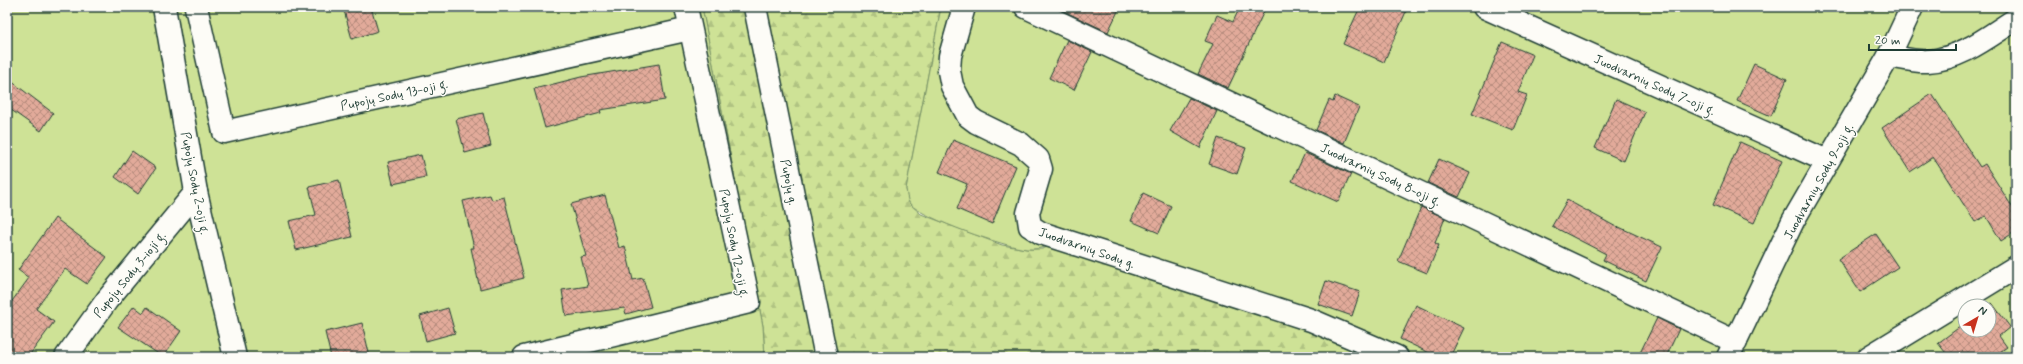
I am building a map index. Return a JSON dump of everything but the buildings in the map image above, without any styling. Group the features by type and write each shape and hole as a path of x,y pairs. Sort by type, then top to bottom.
{"street":[{"name":"Pupojų Sodų 2-oji g.","path":"164,7 196,192 235,357"},
{"name":"Pupojų Sodų 13-oji g.","path":"196,7 224,132 690,29"},
{"name":"Pupojų Sodų 12-oji g.","path":"524,357 749,302 686,7"},
{"name":"Pupojų g.","path":"755,7 826,357"},
{"name":"Juodvarnių Sodų g.","path":"964,7 950,56 949,71 952,86 968,116 976,122 1021,144 1038,159 1042,169 1028,213 1030,226 1041,233 1311,320 1398,357"},
{"name":"Juodvarnių Sodų 8-oji g.","path":"1026,7 1732,349"},
{"name":"Juodvarnių Sodų 7-oji g.","path":"1484,7 1827,161"},
{"name":"Juodvarnių Sodų 9-oji g.","path":"1732,349 1793,221 1889,56 1912,7"},
{"path":"1889,56 1927,61 1947,58 1974,45 2016,19"},
{"name":"Pupojų Sodų 3-ioji g.","path":"66,357 107,300 196,192"},
{"path":"1869,357 2016,267"}],"green space":[{"path":"7,7 702,7 763,326 765,357 7,357"},
{"path":"702,7 941,7 906,189 909,203 921,214 1002,245 1027,249 1042,249 1068,239 1089,240 1372,357 765,357 763,326"},
{"path":"941,7 2016,7 2016,357 1372,357 1314,331 1068,239 1042,248 1027,249 1016,247 984,238 931,217 910,204 906,189"}]}
